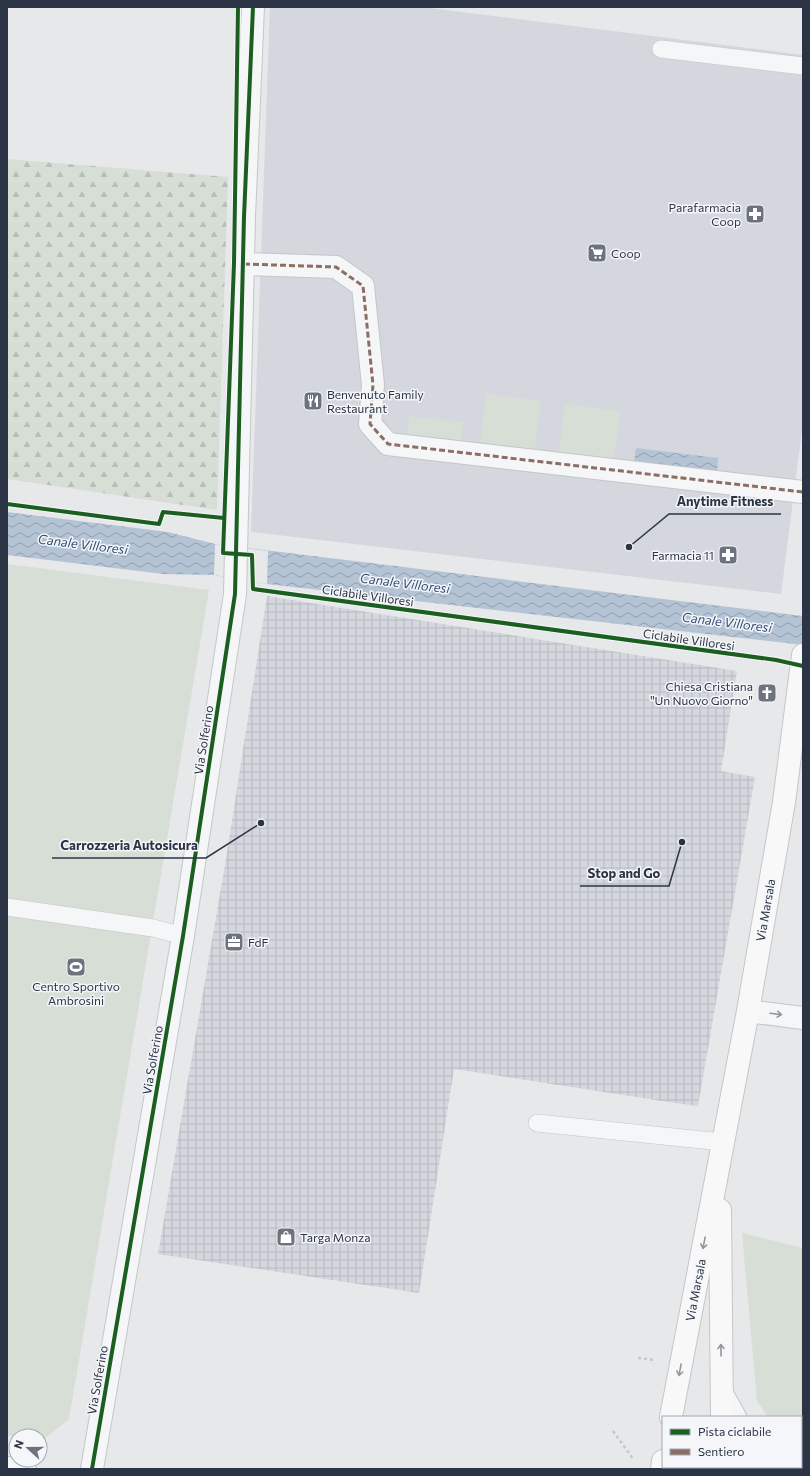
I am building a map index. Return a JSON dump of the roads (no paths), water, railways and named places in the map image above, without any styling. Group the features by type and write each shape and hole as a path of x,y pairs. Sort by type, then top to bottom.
{"street":[{"name":"Via Solferino","path":"92,1469 183,936 235,594 252,7"},
{"path":"244,264 336,267 363,286 373,385 370,424 388,444 803,492"},
{"name":"Via Marsala","path":"671,1416 748,1010 784,802 803,655"},
{"path":"748,1010 803,1018"},
{"name":"Via Marsala","path":"719,1163 722,1416"},
{"path":"722,1394 734,1416"},
{"path":"7,1468 25,1469"}],"lane":[{"path":"660,49 803,66"},
{"path":"7,907 153,928 183,936"},
{"path":"537,1123 722,1142"}],"water":[{"path":"636,448 718,458 717,473 634,463"},
{"name":"Canale Villoresi","path":"7,512 168,532 215,544 803,616 803,645 267,584 214,575 163,574 7,555"}],"place":[{"name":"Parafarmacia Coop","path":"755,214"},
{"name":"Coop","path":"597,253"},
{"name":"Benvenuto Family Restaurant","path":"313,401"},
{"name":"Anytime Fitness","path":"629,547"},
{"name":"Farmacia 11","path":"728,555"},
{"name":"Chiesa Cristiana \"Un Nuovo Giorno\"","path":"767,693"},
{"name":"Carrozzeria Autosicura","path":"261,823"},
{"name":"Stop and Go","path":"682,842"},
{"name":"FdF","path":"234,942"},
{"name":"Centro Sportivo Ambrosini","path":"76,967"},
{"name":"Targa Monza","path":"286,1237"}]}
